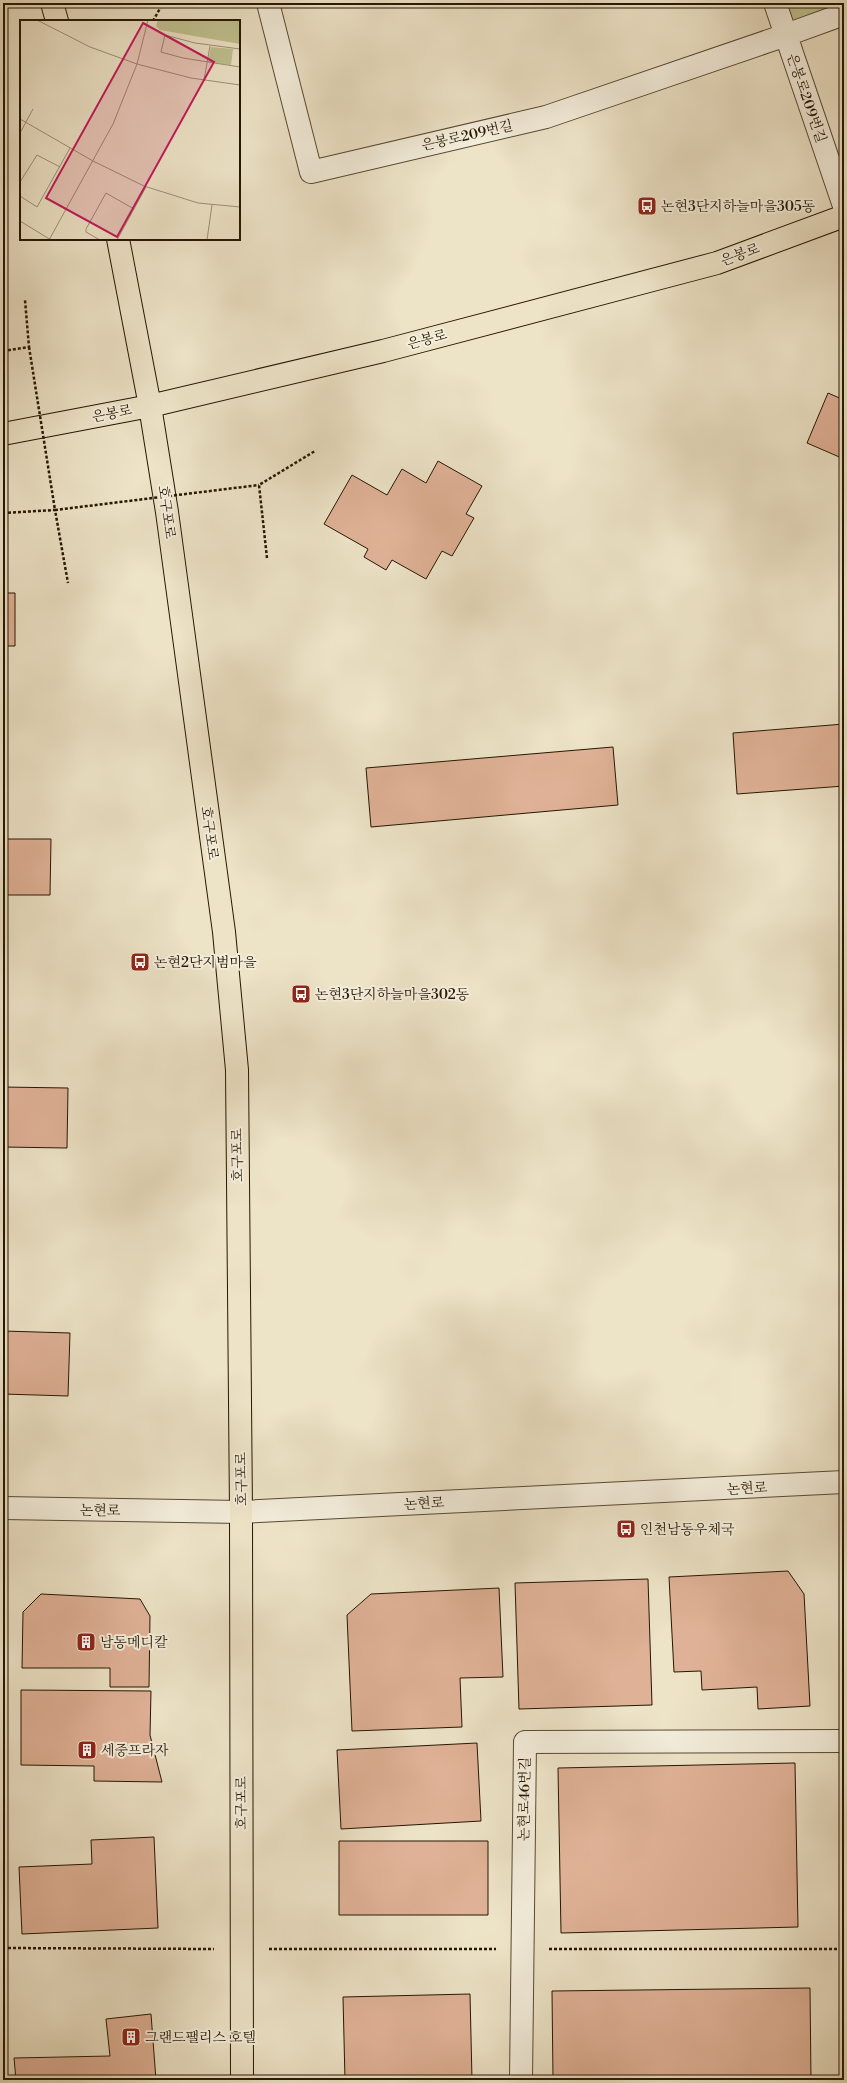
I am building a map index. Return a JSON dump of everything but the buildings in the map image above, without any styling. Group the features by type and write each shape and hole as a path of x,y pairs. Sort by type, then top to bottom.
{"main road":[{"path":"52,3 57,20"},
{"name":"은봉로","path":"3,434 150,406 383,351 717,263 844,216"},
{"name":"호구포로","path":"118,240 150,406 168,520 223,924 237,1070 241,1512 242,2080"}],"street":[{"name":"은봉로209번길","path":"268,3 311,172 546,117 786,35"},
{"name":"은봉로209번길","path":"775,3 844,206"},
{"path":"786,35 844,14"},
{"name":"논현로","path":"3,1508 241,1512 844,1482"},
{"name":"논현로46번길","path":"521,2080 524,1742 844,1741"}],"path":[{"path":"154,20 163,3"},
{"path":"25,300 30,347 55,510 68,583"},
{"path":"3,351 30,347"},
{"path":"3,513 55,510 259,485 315,451"},
{"path":"259,485 267,558"},
{"path":"3,1948 242,1949"}],"green space":[{"path":"785,3 840,3 791,22"}],"place":[{"name":"논현3단지하늘마을305동","path":"647,206"},
{"name":"논현2단지범마을","path":"140,962"},
{"name":"논현3단지하늘마을302동","path":"301,994"},
{"name":"인천남동우체국","path":"626,1529"},
{"name":"남동메디칼","path":"86,1642"},
{"name":"세중프라자","path":"87,1750"},
{"name":"그랜드팰리스 호텔","path":"131,2037"}]}
